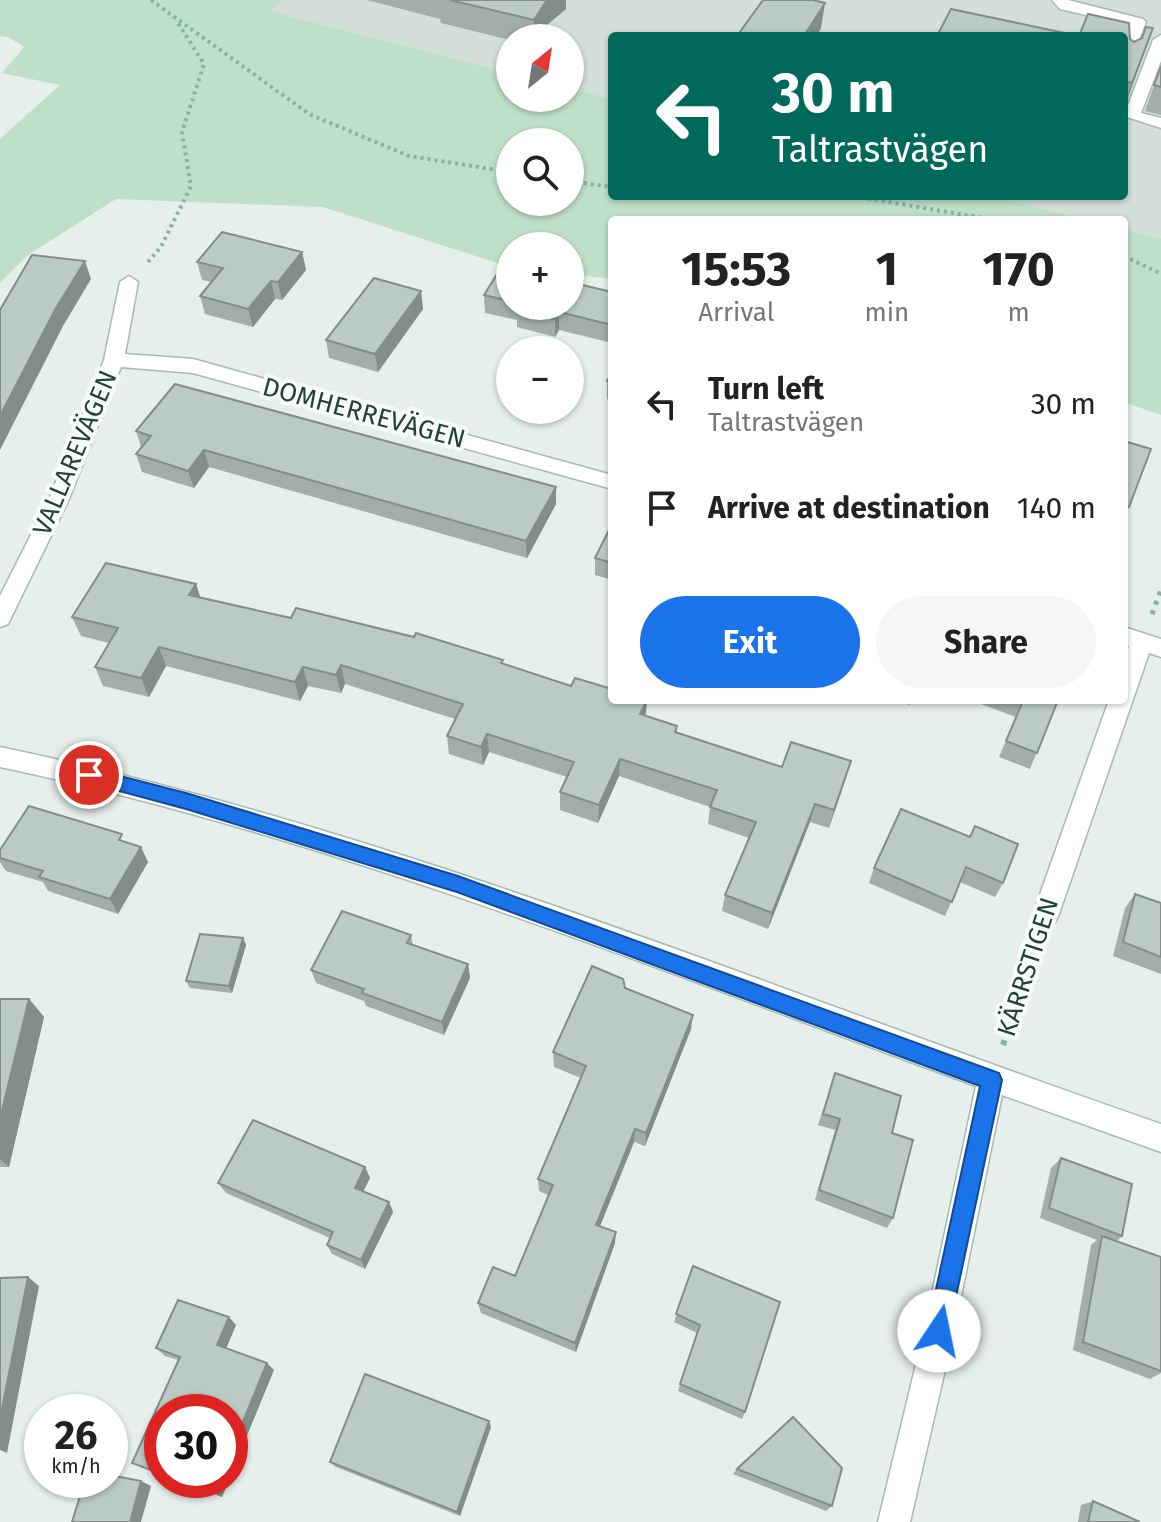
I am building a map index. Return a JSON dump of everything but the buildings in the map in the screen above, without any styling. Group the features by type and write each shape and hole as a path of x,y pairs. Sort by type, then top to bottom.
{"street":[{"path":"1060,0 1065,6 1138,22 1128,49"},
{"path":"1161,40 1132,116 1161,123"},
{"name":"VALLAREVÄGEN","path":"0,618 59,499 114,360 129,282"},
{"name":"DOMHERREVÄGEN","path":"114,360 193,366 608,481"},
{"path":"1128,681 1142,642"},
{"name":"KÄRRSTIGEN","path":"1046,914 1120,704"},
{"path":"0,757 186,801 458,884 991,1080 1161,1138"},
{"path":"894,1522 939,1331 991,1080"}],"path":[{"path":"151,0 309,114 409,156 496,170"},
{"path":"129,282 161,247 191,186 182,132 204,64 174,16"},
{"path":"584,183 608,186"},
{"path":"877,200 971,216"},
{"path":"1128,258 1161,274"},
{"name":"KÄRRSTIGEN","path":"991,1080 1046,914"}],"shaded area":[{"path":"282,0 1161,0 1161,239 1128,230 1128,216 1071,216 1009,200 1128,200 1128,32 608,32 608,98 584,92 584,24 496,24 496,69 270,11"}],"green space":[{"path":"0,0 282,0 270,11 496,69 496,112 584,112 584,92 608,98 608,200 1009,200 1071,216 608,216 608,279 584,276 584,232 496,232 496,263 323,207 116,199 28,255 0,283 0,139 60,85 2,73 24,47 8,37 0,36"},
{"path":"1128,230 1161,239 1161,415 1128,403"}],"route":[{"path":"89,775 186,801 458,884 991,1080 939,1331"}]}
